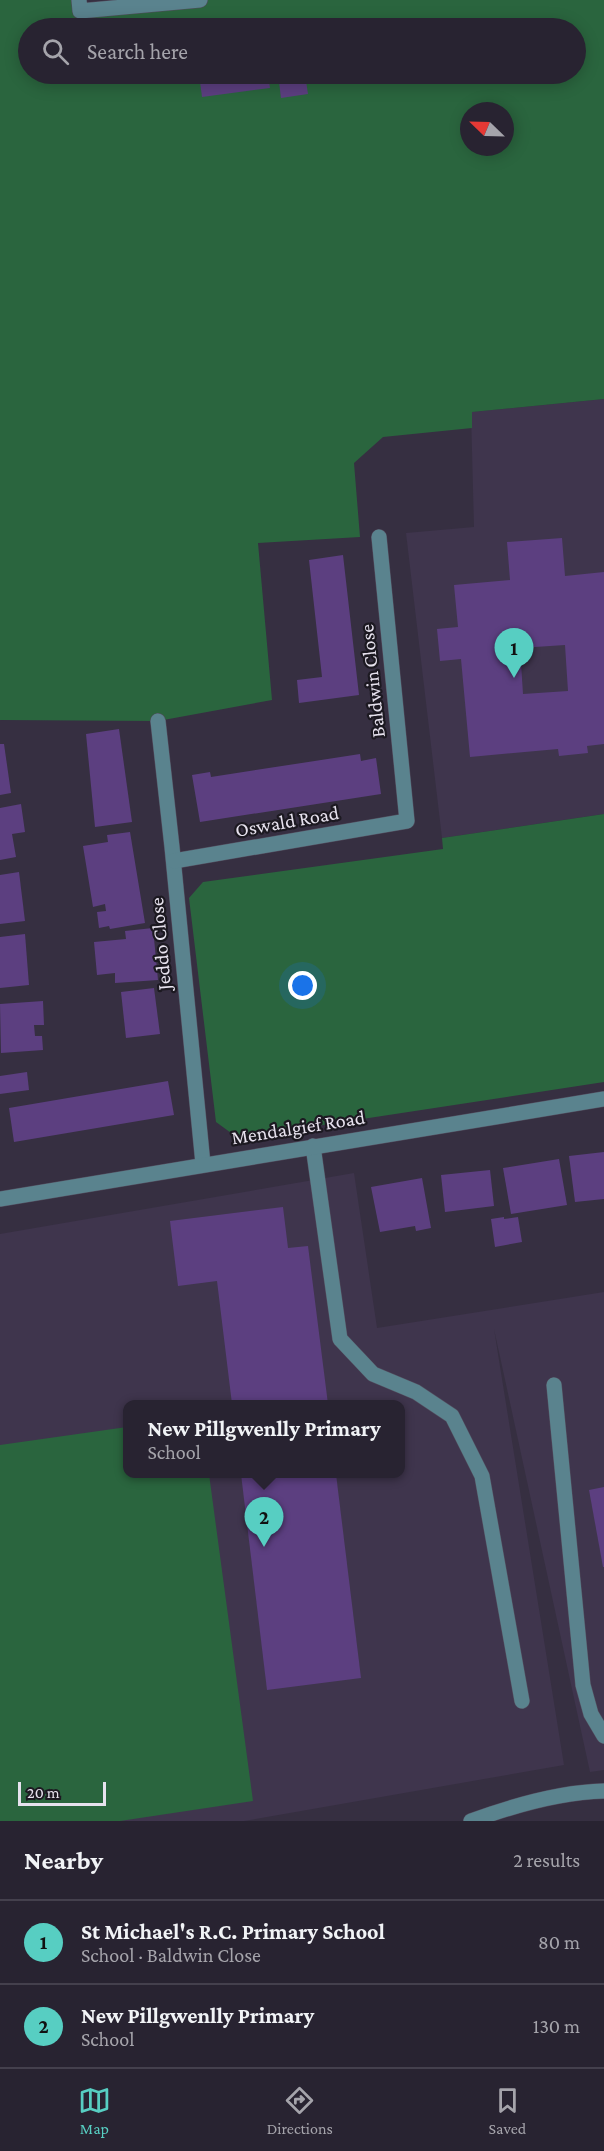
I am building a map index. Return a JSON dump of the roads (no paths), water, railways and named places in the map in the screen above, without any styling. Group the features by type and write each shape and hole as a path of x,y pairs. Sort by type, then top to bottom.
{"street":[{"path":"79,5 200,0"},
{"name":"Baldwin Close","path":"379,537 407,821"},
{"name":"Jeddo Close","path":"158,721 203,1164"},
{"name":"Oswald Road","path":"174,861 407,821"},
{"name":"Mendalgief Road","path":"0,1198 604,1099"},
{"path":"313,1146 339,1339 373,1374 416,1392 452,1416 482,1476 522,1701"},
{"path":"554,1385 583,1685 591,1714 604,1736"},
{"path":"471,1821 504,1809 586,1791 604,1791"}],"place":[{"name":"St Michael's R.C. Primary School","path":"514,678"},
{"name":"New Pillgwenlly Primary","path":"264,1547"}]}
